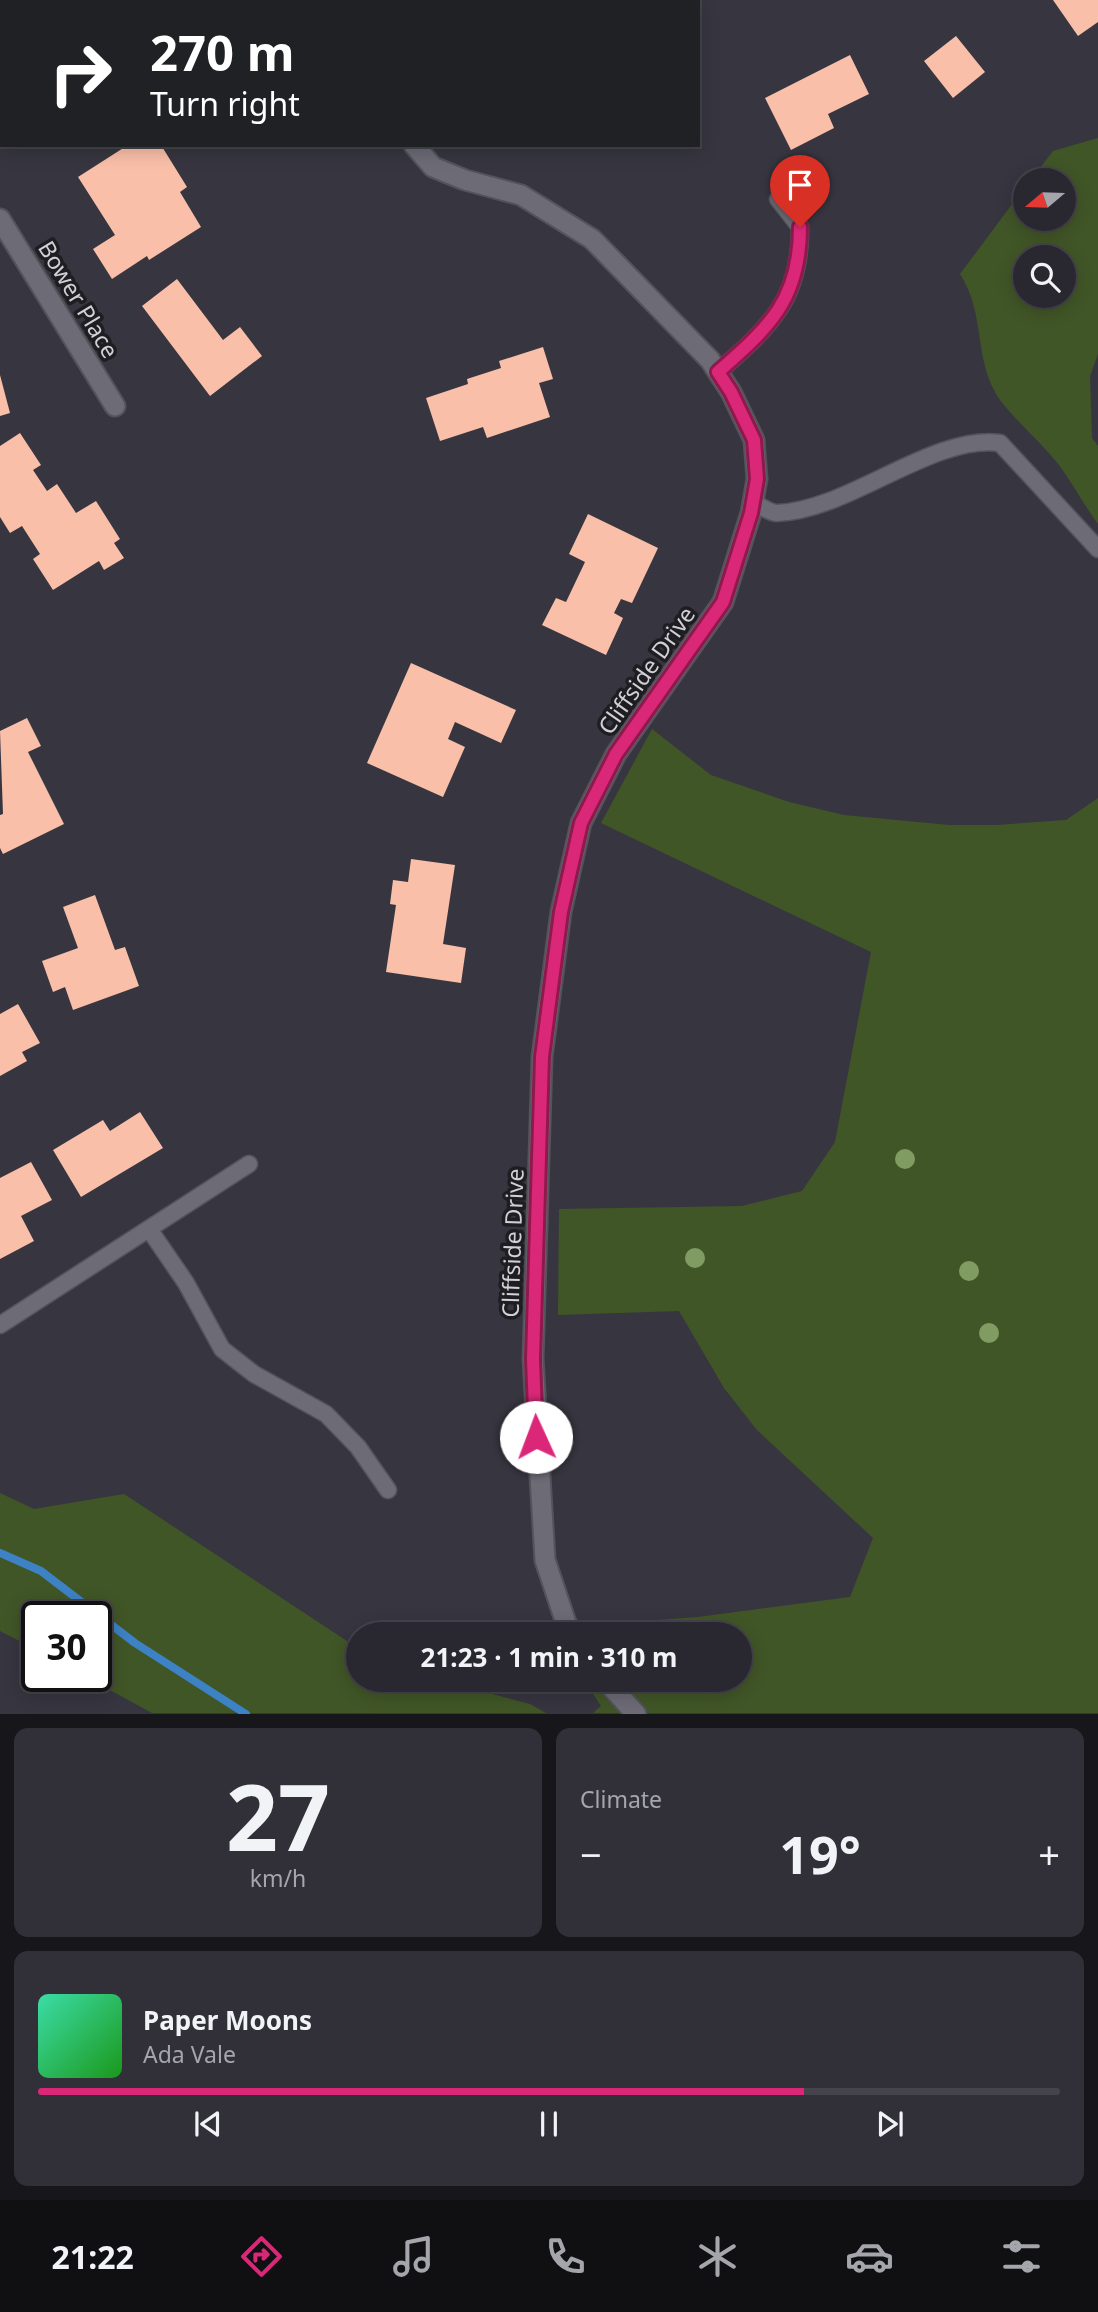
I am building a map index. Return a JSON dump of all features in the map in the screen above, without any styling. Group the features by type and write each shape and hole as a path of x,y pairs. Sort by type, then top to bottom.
{"street":[{"name":"Cliffside Drive","path":"416,147 433,167 465,180 522,195 592,239 718,372 731,392 754,440 757,479 753,502 723,602 616,754 581,823 561,912 542,1057 533,1359 538,1490 545,1560 566,1622"},
{"name":"Bower Place","path":"0,219 115,405"},
{"path":"616,1692 636,1713"}],"lane":[{"path":"718,372 765,330 790,293 800,227 778,200"},
{"path":"753,502 775,513 821,503 963,444 1000,443 1098,549"},
{"path":"0,1325 249,1164"},
{"path":"149,1229 186,1283 222,1349 254,1374 326,1414 358,1447 388,1490"}],"green space":[{"path":"1098,138 1098,354 1090,376 1092,438 1098,446 1098,524 1059,465 995,392 984,363 973,303 960,274 1013,203 1013,231 1076,231 1076,168 1040,168 1053,151"},
{"path":"652,729 711,775 789,802 844,815 949,825 997,825 1066,820 1098,798 1098,1713 593,1713 601,1706 592,1692 752,1692 752,1622 629,1622 698,1617 850,1597 873,1538 757,1430 724,1388 679,1311 558,1315 559,1209 742,1206 802,1191 835,1142 871,952 601,823"},
{"path":"0,1493 34,1509 124,1494 346,1640 346,1692 485,1692 530,1704 546,1713 152,1713 112,1691 112,1601 21,1601 21,1642 0,1631"}],"building":[{"path":"1053,0 1098,0 1098,22 1078,36"},
{"path":"956,36 985,72 953,98 924,61"},
{"path":"850,55 869,94 828,114 834,128 791,150 765,98"},
{"path":"125,147 162,147 187,187 180,192 201,227 149,260 147,256 112,279 93,249 115,235 78,177"},
{"path":"177,279 223,340 240,327 262,356 210,396 142,306"},
{"path":"543,347 553,379 539,383 550,417 487,438 483,427 440,441 426,398 468,384 467,379 501,368 499,361"},
{"path":"0,375 10,413 0,416"},
{"path":"20,433 41,465 33,470 47,491 57,484 76,513 96,501 120,539 114,543 124,558 104,570 99,561 53,590 33,559 40,554 22,526 10,533 0,517 0,446"},
{"path":"588,514 658,548 632,603 621,599 614,613 623,618 606,655 542,625 556,598 566,602 585,562 569,554"},
{"path":"411,663 516,710 501,743 455,722 448,739 465,747 443,797 367,763"},
{"path":"27,718 41,746 28,752 64,824 3,854 0,848 0,815 3,814 0,731"},
{"path":"411,859 455,865 443,944 466,948 461,983 386,972 396,905 390,904 393,880 408,882"},
{"path":"95,895 115,950 125,947 139,986 73,1010 65,987 53,992 42,961 78,948 63,907"},
{"path":"18,1004 40,1043 22,1052 27,1061 0,1076 0,1014"},
{"path":"140,1112 163,1148 81,1197 53,1150 103,1120 110,1131"},
{"path":"31,1162 52,1200 21,1216 34,1241 0,1259 0,1178"}],"waterway":[{"path":"0,1553 41,1571 135,1643 246,1714"}],"route":[{"path":"536,1437 533,1359 542,1057 561,912 581,823 616,754 723,602 751,513 757,479 754,440 731,392 718,372 765,330 790,293 800,227"}]}
